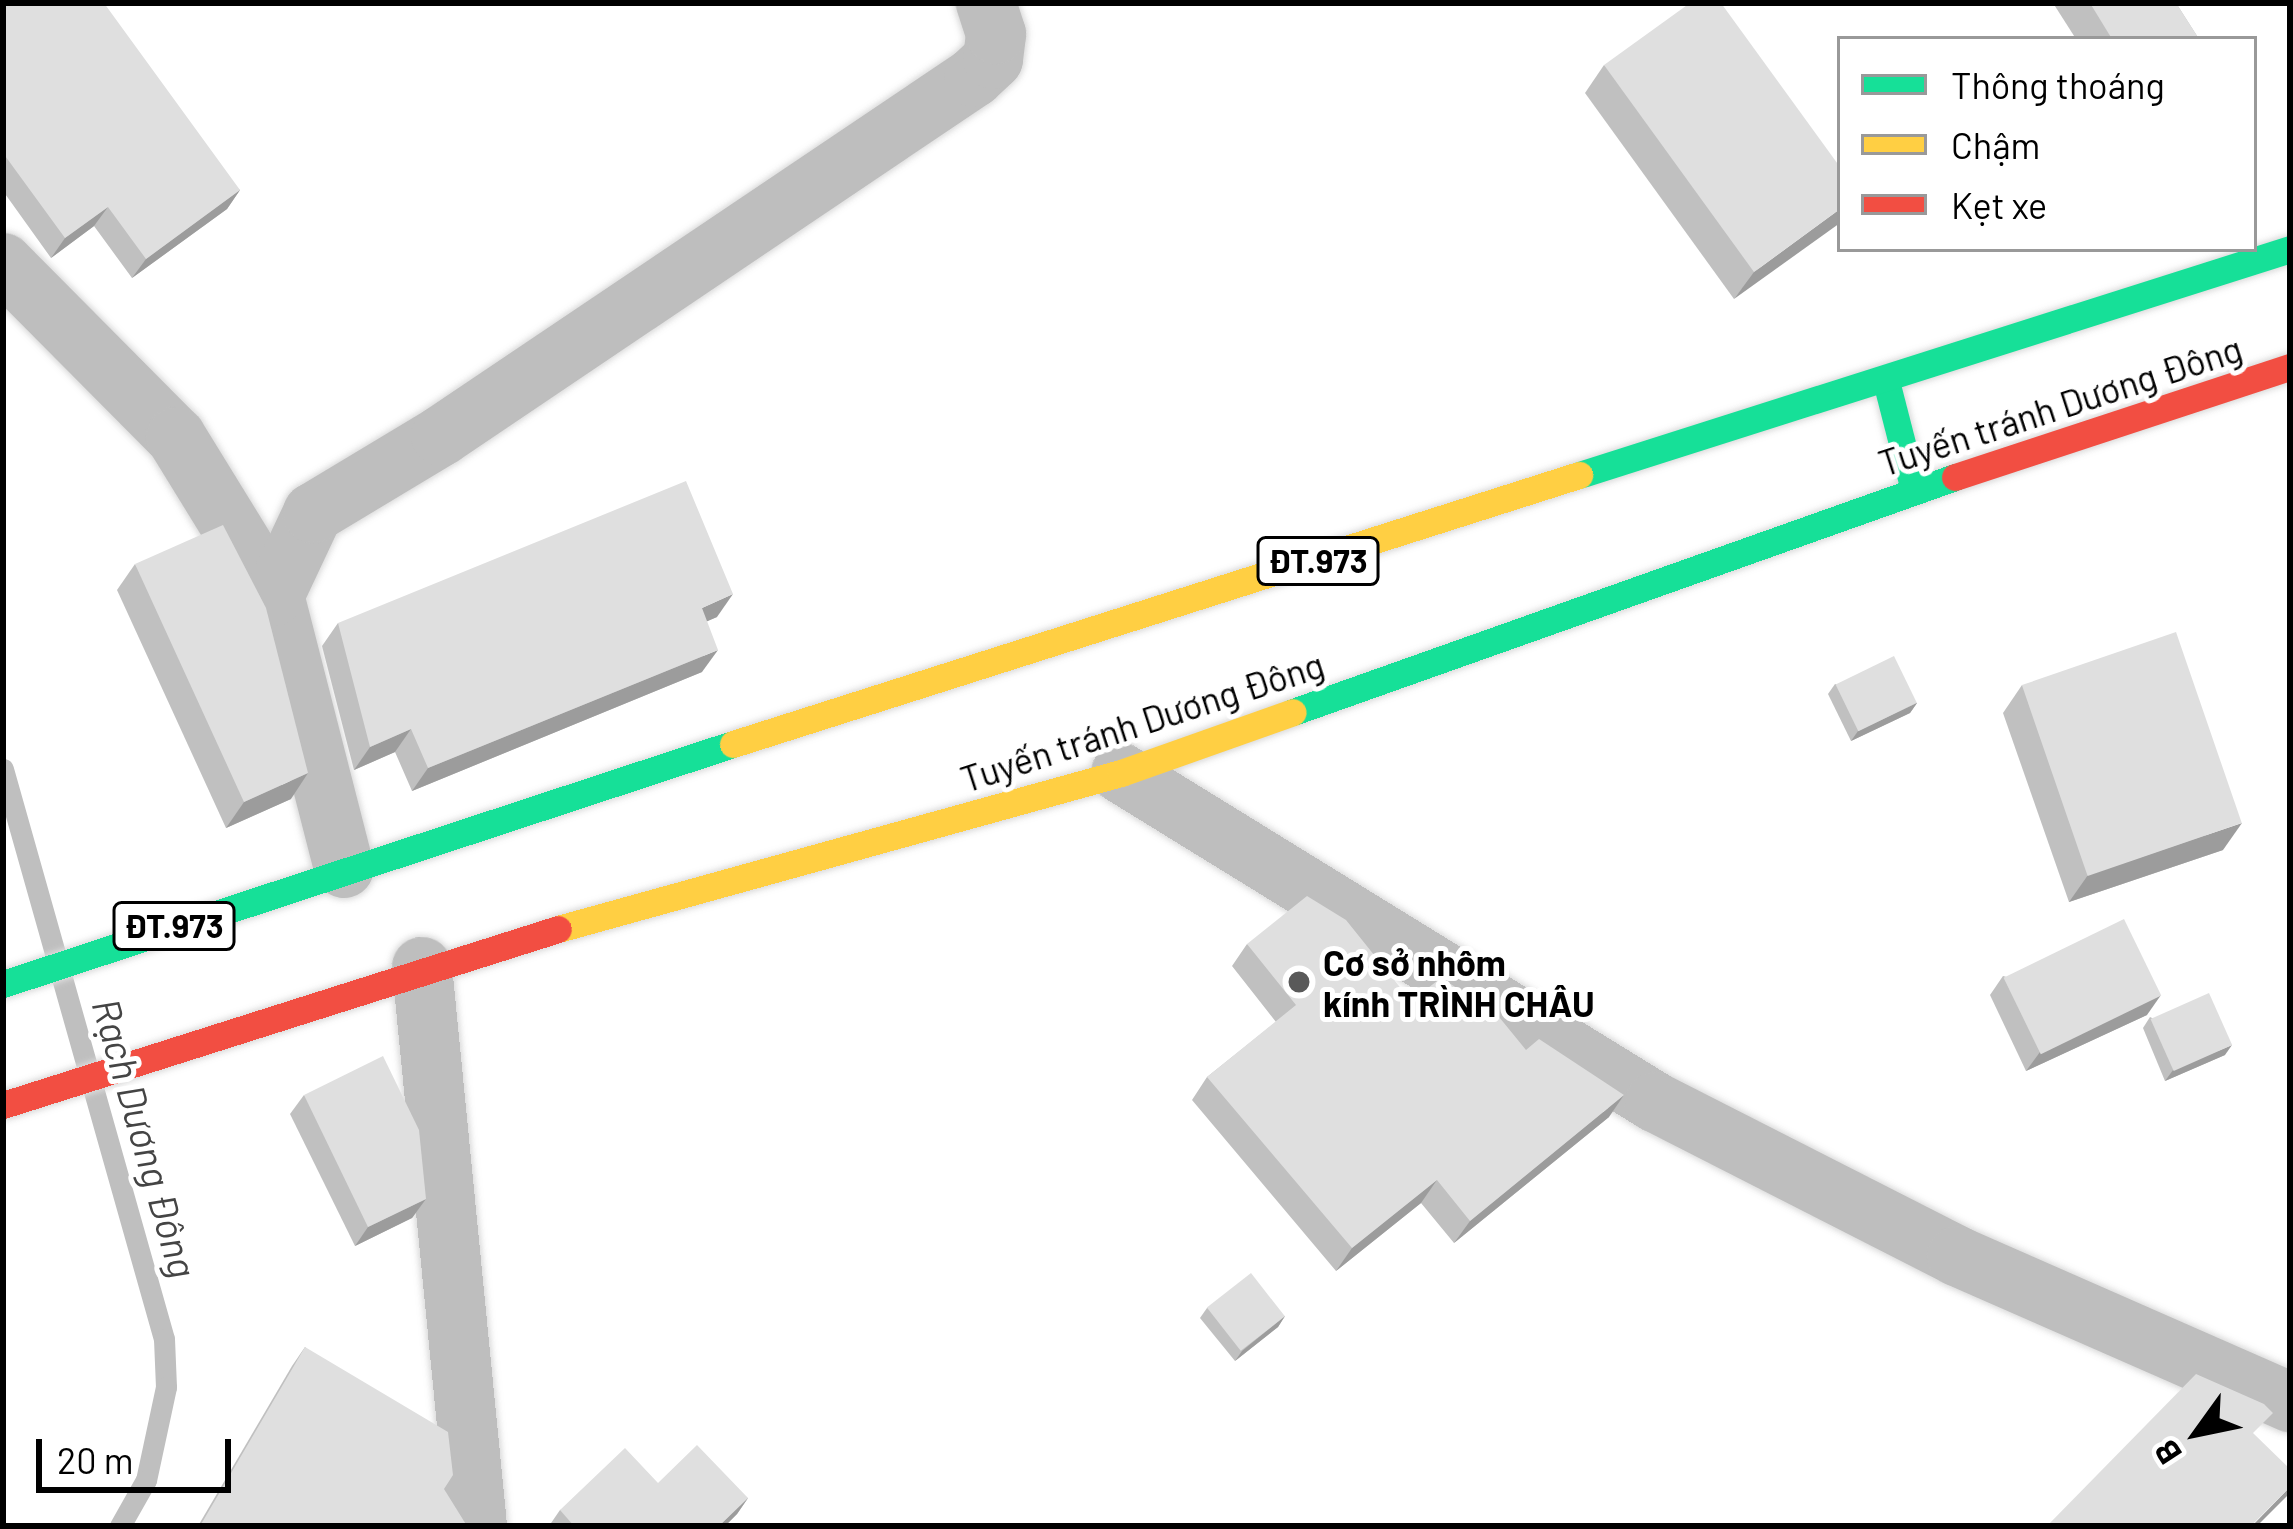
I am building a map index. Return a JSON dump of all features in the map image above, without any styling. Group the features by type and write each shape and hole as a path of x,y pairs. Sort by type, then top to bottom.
{"main road":[{"name":"ĐT.973","path":"3,984 344,868 2290,249"},
{"name":"Tuyến tránh Dương Đông","path":"3,1105 422,967 1121,773 1914,490 2290,367"},
{"path":"1886,381 1914,490"}],"street":[{"path":"274,596 313,513 441,436 974,77 993,59 996,34 986,3"},
{"path":"3,263 176,437 274,596 344,868"},
{"path":"1121,773 1655,1102 1957,1256 2290,1402"},
{"path":"422,967 477,1526"}],"building":[{"path":"3,3 104,3 240,190 146,259 108,207 65,238 3,153"},
{"path":"1690,3 1721,3 1837,163 1837,211 1754,272 1604,65"},
{"path":"2090,3 2176,3 2197,36 2110,36"},
{"path":"686,481 733,594 702,608 718,650 428,768 411,729 370,747 338,623"},
{"path":"223,525 266,608 308,773 244,802 135,564"},
{"path":"2176,632 2242,823 2088,876 2022,685"},
{"path":"1894,656 1917,703 1858,731 1836,684"},
{"path":"1307,896 1346,920 1411,1001 1441,978 1495,1012 1526,1050 1539,1039 1624,1095 1470,1221 1437,1180 1352,1248 1207,1077 1296,1005 1247,944"},
{"path":"2124,919 2161,995 2041,1054 2004,978"},
{"path":"2209,993 2232,1045 2174,1071 2151,1019"},
{"path":"383,1056 419,1130 426,1199 368,1227 304,1095"},
{"path":"1251,1273 1285,1316 1241,1351 1207,1307"},
{"path":"305,1347 448,1432 453,1475 444,1489 467,1526 200,1526"},
{"path":"2196,1374 2264,1404 2273,1413 2253,1433 2290,1469 2290,1487 2255,1526 2047,1526"},
{"path":"697,1445 748,1498 719,1526 574,1526 560,1510 625,1448 658,1483"}],"waterway":[{"name":"Rạch Dương Đông","path":"3,769 164,1339 166,1387 146,1480 120,1526"}],"traffic: fast":[{"path":"1579,475 2290,249"},
{"path":"1886,381 1914,490"},
{"path":"1293,712 1955,477"},
{"path":"3,984 733,744"}],"traffic: slow":[{"path":"733,744 1579,475"},
{"path":"558,929 1121,773 1293,712"}],"traffic: jam":[{"path":"1955,477 2290,367"},
{"path":"3,1105 558,929"}],"place":[{"name":"Cơ sở nhôm kính TRÌNH CHÂU","path":"1299,982"}]}
